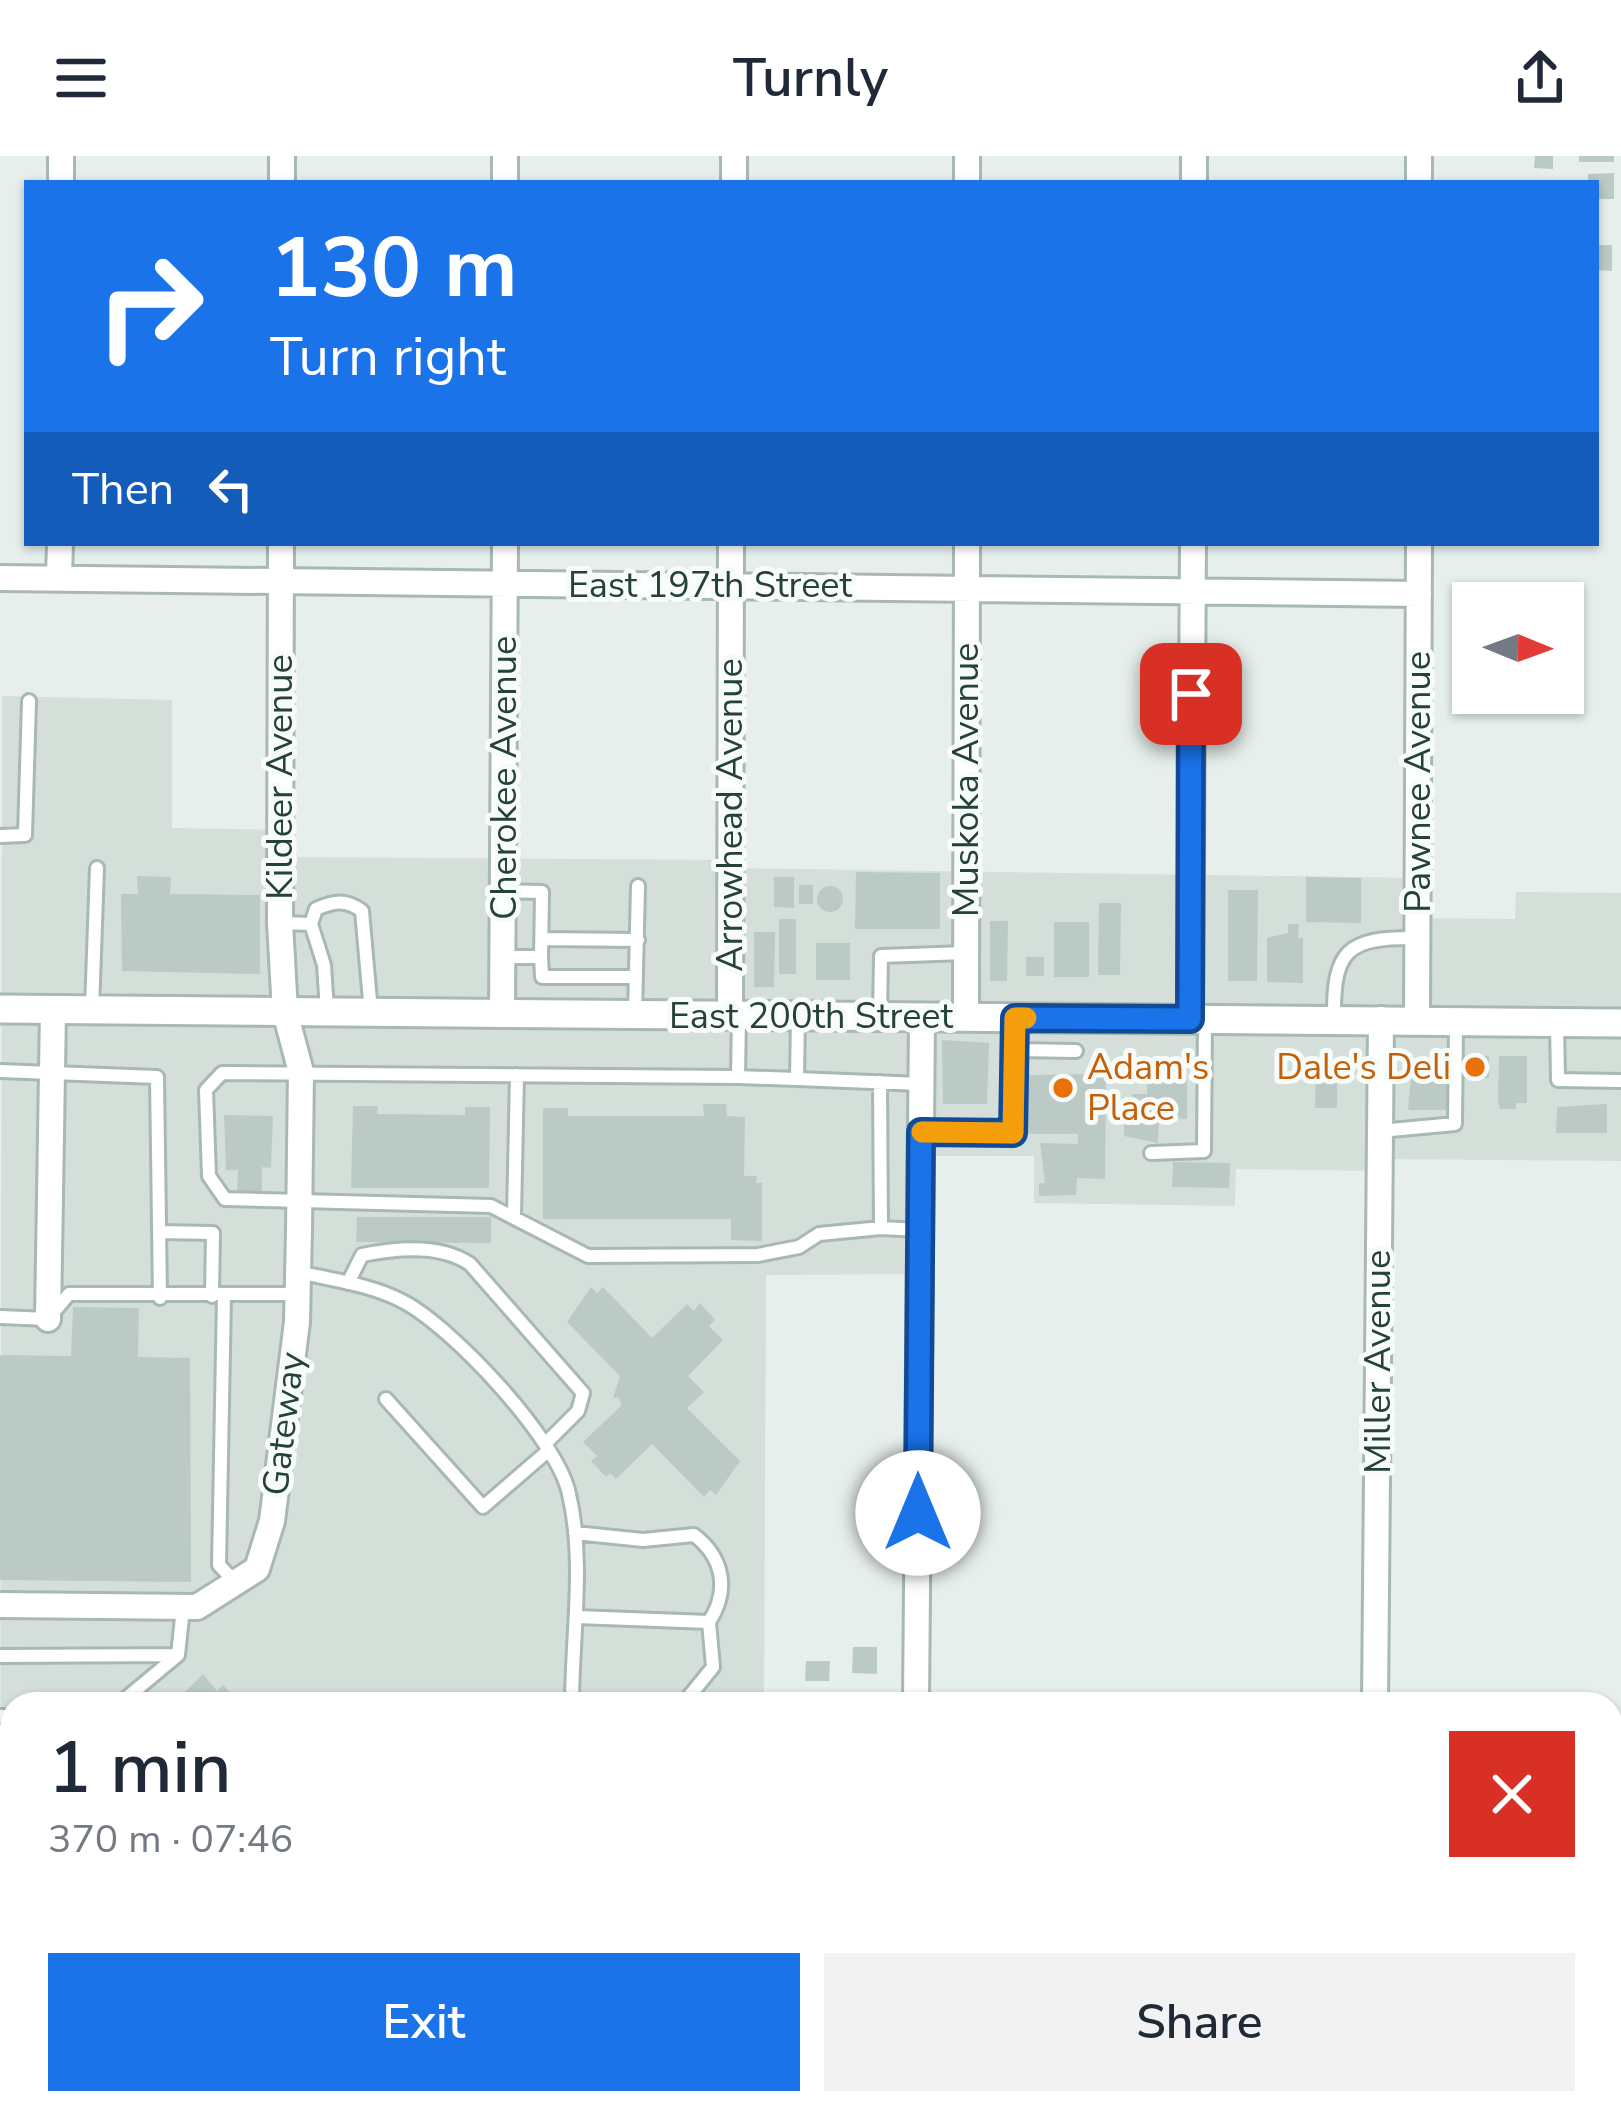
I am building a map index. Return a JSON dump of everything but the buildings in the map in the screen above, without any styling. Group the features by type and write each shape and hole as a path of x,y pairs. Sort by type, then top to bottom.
{"street":[{"path":"59,546 59,578"},
{"name":"Kildeer Avenue","path":"280,546 280,923 285,1012"},
{"name":"Cherokee Avenue","path":"502,1013 505,546"},
{"name":"Arrowhead Avenue","path":"731,546 734,1015"},
{"name":"Muskoka Avenue","path":"966,1017 967,546"},
{"path":"1193,546 1197,1019"},
{"name":"Pawnee Avenue","path":"1417,1022 1419,546"},
{"name":"East 197th Street","path":"0,578 1419,594"},
{"name":"East 200th Street","path":"0,1009 502,1013 558,995 635,1014 1621,1023"},
{"path":"48,1318 53,1010"},
{"name":"Gateway","path":"0,1606 197,1606 257,1569 272,1521 298,1283 302,1072 285,1012"},
{"path":"916,1692 922,1017"},
{"name":"Miller Avenue","path":"1376,1692 1381,1019"}],"lane":[{"path":"0,836 25,835 29,701"},
{"path":"92,1010 97,868"},
{"path":"635,1014 638,886"},
{"path":"503,891 542,892 542,977 558,995 636,977"},
{"path":"327,1012 324,965 310,924 316,909 349,902 362,911 370,1012"},
{"path":"280,923 310,924"},
{"path":"1334,1019 1334,973 1340,958 1378,937 1417,938"},
{"path":"542,939 638,940"},
{"path":"880,1016 881,956 966,953"},
{"path":"502,957 541,957"},
{"path":"734,1015 739,1076"},
{"path":"796,1079 798,1016"},
{"path":"921,1132 1013,1133 1015,1018"},
{"path":"1151,1153 1204,1151 1197,1019"},
{"path":"1380,1131 1455,1124 1456,1022"},
{"path":"1557,1022 1558,1080 1621,1081"},
{"path":"1015,1050 1076,1051"},
{"path":"0,1071 157,1077 160,1298"},
{"path":"920,1230 819,1234 799,1247 758,1255 588,1256 491,1206 225,1199 208,1176 204,1142 206,1090 221,1073 739,1076 922,1084"},
{"path":"514,1216 518,1075"},
{"path":"880,1082 880,1228"},
{"path":"159,1232 214,1233 219,1565 235,1582"},
{"path":"348,1283 362,1255 451,1251 470,1264 583,1393 578,1411 547,1447 483,1507 386,1399"},
{"path":"0,1317 48,1318 69,1294 218,1296 298,1283 348,1283 404,1302 439,1328 561,1464 574,1533 577,1617 573,1692"},
{"path":"574,1533 643,1540 694,1535 715,1551 719,1606 709,1622 713,1667 693,1692"},
{"path":"133,1692 178,1655 183,1607"},
{"path":"577,1617 709,1622"},
{"path":"0,1656 178,1655"}],"shaded area":[{"path":"2,696 172,700 172,828 280,830 281,857 730,860 731,868 1417,878 1418,918 1515,919 1516,892 1621,893 1621,1161 1381,1159 1380,1171 1236,1169 1235,1206 1034,1203 1034,1156 921,1156 920,1274 766,1275 764,1692 0,1692"}],"slow traffic":[{"path":"922,1132 1013,1133 1015,1018 1026,1018"}],"place":[{"name":"Dale's Deli","path":"1475,1067"},
{"name":"Adam's Place","path":"1063,1088"}],"route":[{"path":"918,1513 921,1132 1013,1133 1015,1018 1190,1019 1191,694"}]}
